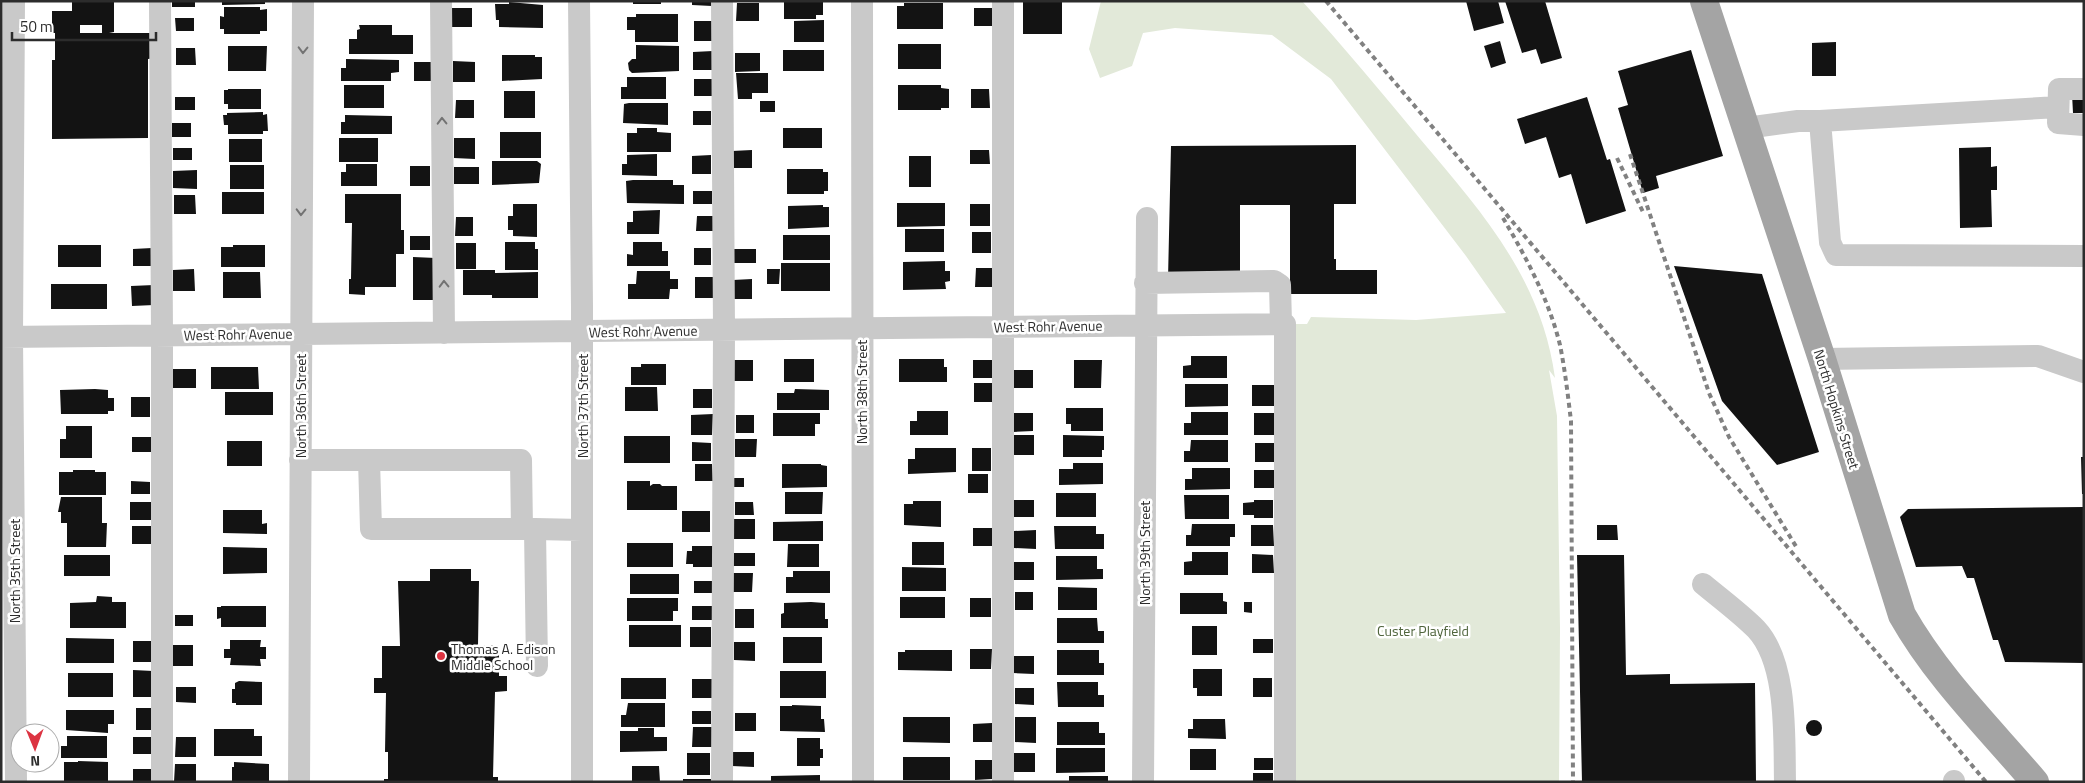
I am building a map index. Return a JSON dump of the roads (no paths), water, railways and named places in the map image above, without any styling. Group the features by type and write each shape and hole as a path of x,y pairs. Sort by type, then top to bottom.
{"main road":[{"name":"North Hopkins Street","path":"1704,1 1822,358 1902,615 1919,645 1938,669 2035,782"}],"street":[{"name":"North 35th Street","path":"14,1 7,337 16,782"},
{"path":"160,1 162,782"},
{"name":"North 36th Street","path":"299,782 303,1"},
{"path":"441,1 444,333"},
{"name":"North 37th Street","path":"579,1 582,332 582,782"},
{"path":"722,1 724,330 722,782"},
{"name":"North 38th Street","path":"862,1 863,782"},
{"path":"1003,1 1004,782"},
{"path":"2084,90 2059,89 2058,107 2058,123 2084,125"},
{"path":"1746,128 1798,121 2058,107"},
{"path":"1820,121 1830,242 1836,255 2084,256"},
{"name":"North 39th Street","path":"1143,782 1146,218"},
{"path":"1145,283 1274,281 1280,285 1283,324 1285,782"},
{"name":"West Rohr Avenue","path":"7,337 1283,324"},
{"path":"1822,358 2038,356 2084,372"},
{"path":"300,460 521,460 529,529 537,666"},
{"path":"369,460 370,529 582,530"},
{"path":"1703,584 1757,630 1773,654 1780,680 1785,782"}],"railway":[{"path":"1326,1 1986,782"},
{"path":"1630,154 1709,393 1729,437 1797,548"},
{"path":"1617,158 1643,212"},
{"path":"1503,218 1528,263 1550,312 1560,345 1569,402 1571,421 1573,782"}],"place":[{"name":"Thomas A. Edison Middle School","path":"441,656"}],"park label":[{"name":"Custer Playfield","path":"1423,630"}]}
